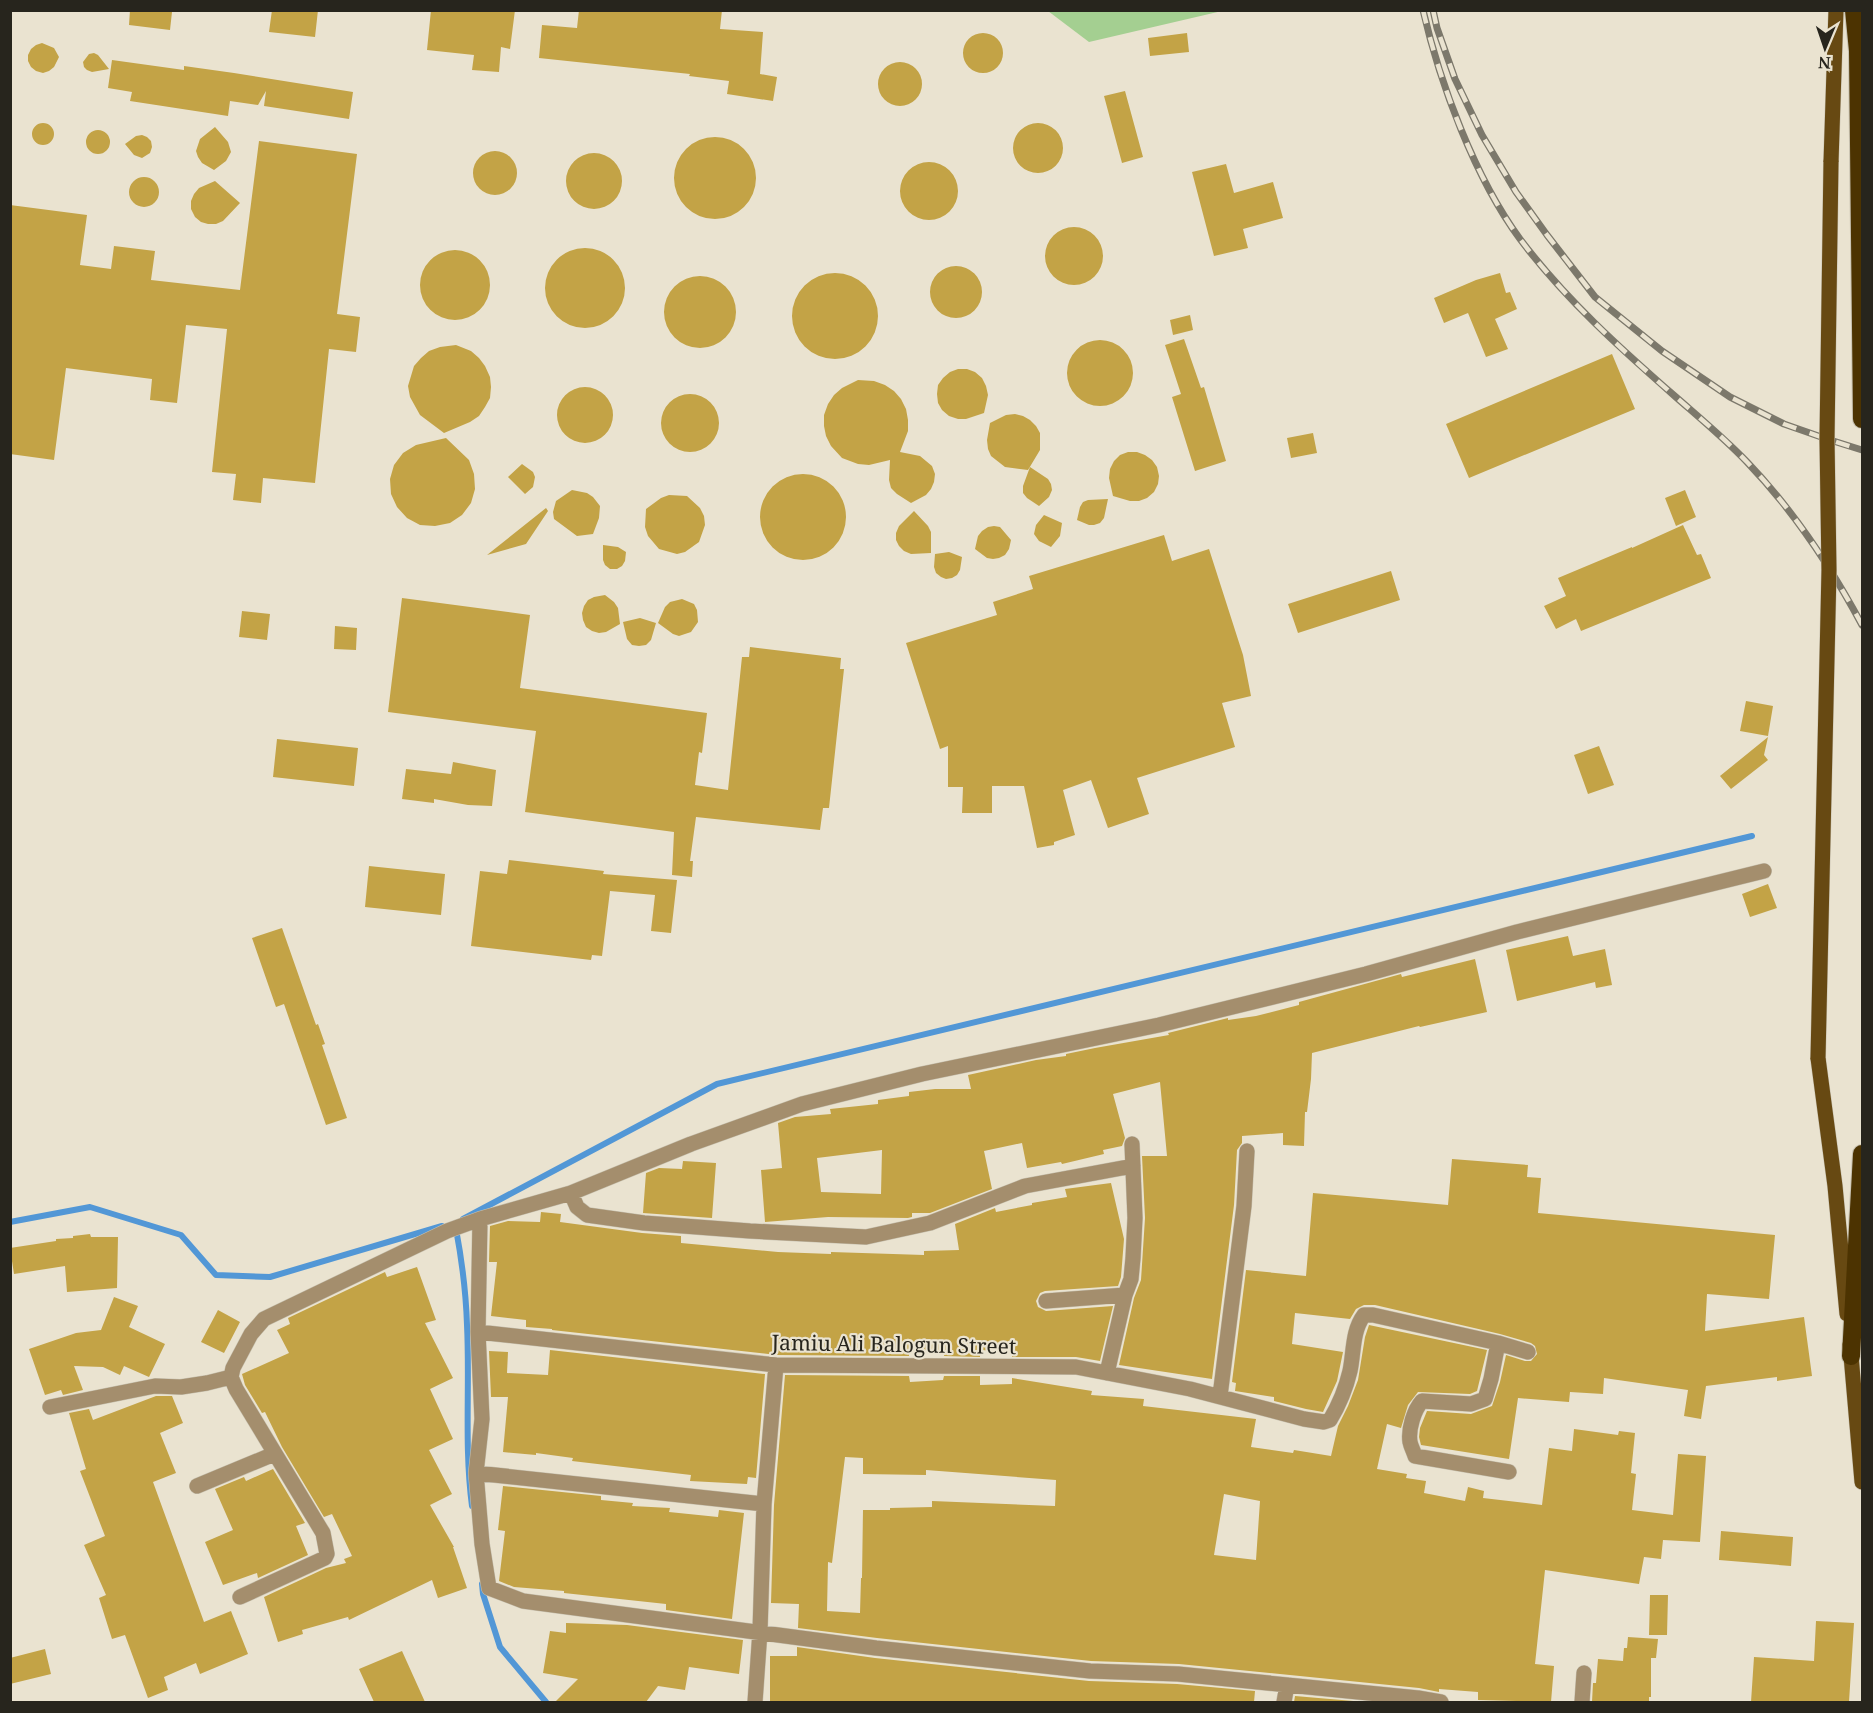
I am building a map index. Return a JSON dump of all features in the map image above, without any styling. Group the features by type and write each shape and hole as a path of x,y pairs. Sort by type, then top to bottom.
{"highway":[{"path":"1854,10 1858,51 1863,419"},
{"path":"1851,1356 1863,1154"}],"main road":[{"path":"1836,10 1831,162 1827,440 1829,582 1818,1058 1835,1186 1863,1482"}],"street":[{"path":"240,1597 325,1558 327,1554 323,1533 274,1454 231,1377 233,1368 251,1334 264,1318 480,1219 571,1193 691,1144 802,1104 922,1074 1171,1022 1366,974 1516,932 1764,871"},
{"path":"1107,1373 1125,1295 1131,1279 1135,1218 1132,1144"},
{"path":"1220,1396 1244,1206 1247,1151"},
{"path":"571,1193 577,1207 587,1215 667,1225 866,1237 930,1223 1025,1186 1133,1166"},
{"path":"480,1219 478,1332 482,1419 476,1473 482,1544 489,1588 523,1600 876,1648 1090,1671 1178,1674 1441,1702"},
{"path":"1046,1301 1125,1295"},
{"name":"Jamiu Ali Balogun Street","path":"478,1332 776,1365 1076,1367 1190,1389 1304,1419 1324,1422 1330,1420 1334,1415 1343,1394 1350,1370 1358,1324 1364,1315 1373,1315 1498,1343"},
{"path":"1509,1472 1415,1456 1410,1442 1410,1431 1417,1407 1422,1401 1471,1404 1485,1399 1498,1343 1528,1352"},
{"path":"755,1702 764,1504 776,1365"},
{"path":"50,1407 155,1386 181,1387 231,1377"},
{"path":"197,1486 274,1454"},
{"path":"476,1473 764,1504"},
{"path":"1582,1702 1584,1673"},
{"path":"1284,1702 1287,1685"}],"green space":[{"path":"1048,11 1222,11 1089,42"}],"building":[{"path":"130,10 172,12 170,30 129,25"},
{"path":"272,10 318,10 315,37 269,32"},
{"path":"431,10 515,10 510,49 501,47 499,72 472,70 474,55 427,50"},
{"path":"579,10 722,10 720,29 763,32 760,74 777,77 773,101 727,94 729,81 689,76 690,74 539,58 542,25 577,28"},
{"path":"983,33 997,39 1003,53 997,67 983,73 969,67 963,53 969,39"},
{"path":"1187,33 1189,52 1150,56 1148,38"},
{"path":"42,43 54,48 59,57 54,67 43,73 31,67 28,61 31,49"},
{"path":"94,53 109,69 92,72 84,67 83,62 89,54"},
{"path":"112,60 184,70 184,66 353,92 349,119 264,106 266,91 258,105 230,101 228,116 130,101 132,92 108,88"},
{"path":"900,62 915,69 922,84 915,99 900,106 885,99 878,84 885,69"},
{"path":"1125,91 1143,157 1122,163 1104,96"},
{"path":"43,123 51,126 54,134 51,142 43,145 35,142 32,134 35,126"},
{"path":"1038,123 1056,130 1063,148 1056,166 1038,173 1020,166 1013,148 1020,130"},
{"path":"215,127 228,142 231,152 226,161 214,170 202,163 196,151 200,139"},
{"path":"98,130 107,133 110,142 107,151 98,154 89,151 86,142 89,133"},
{"path":"142,135 151,141 152,147 150,153 142,158 134,155 125,144 136,136"},
{"path":"715,137 731,140 744,149 753,162 756,178 753,194 744,207 731,216 715,219 699,216 686,207 677,194 674,178 677,162 686,149 699,140"},
{"path":"259,141 357,154 337,314 360,317 356,352 329,349 315,483 263,478 261,503 233,500 236,474 212,472 227,329 186,325 177,403 150,400 152,379 66,368 54,460 10,454 10,205 87,215 80,265 111,269 114,246 155,251 151,280 240,290"},
{"path":"495,151 504,152 511,157 516,164 516,182 511,189 504,194 495,195 486,194 479,189 474,182 473,173 474,164 479,157 486,152"},
{"path":"588,153 600,153 610,157 618,165 622,181 618,197 610,205 600,209 588,209 578,205 570,197 566,187 566,175 570,165 578,157"},
{"path":"929,162 945,167 953,175 958,191 953,207 945,215 929,220 913,215 905,207 900,191 905,175 913,167"},
{"path":"1226,164 1234,193 1273,182 1283,218 1243,229 1248,248 1214,256 1192,172"},
{"path":"144,177 154,182 159,192 154,202 144,207 134,202 129,192 134,182"},
{"path":"215,181 240,203 223,221 208,224 195,217 191,209 191,201 199,188"},
{"path":"1068,227 1080,227 1095,235 1103,250 1103,262 1095,277 1080,285 1068,285 1053,277 1045,262 1045,250 1053,235"},
{"path":"585,248 600,251 613,260 622,273 625,288 622,303 613,316 600,325 585,328 570,325 557,316 548,303 545,288 548,273 557,260 570,251"},
{"path":"448,250 462,250 475,256 484,265 490,278 488,298 480,310 462,320 448,320 435,314 426,305 420,292 420,278 426,265 435,256"},
{"path":"951,266 961,266 975,273 982,292 975,311 961,318 951,318 941,314 934,307 930,297 930,287 934,277 941,270"},
{"path":"835,273 859,280 871,292 878,316 871,340 859,352 835,359 811,352 799,340 792,316 799,292 811,280"},
{"path":"1500,273 1506,293 1510,292 1517,309 1495,319 1508,349 1486,357 1468,313 1444,323 1434,298 1476,280"},
{"path":"700,276 720,282 730,292 736,312 730,332 720,342 700,348 680,342 670,332 664,312 670,292 680,282"},
{"path":"1190,315 1193,330 1173,335 1170,320"},
{"path":"1184,339 1201,388 1204,387 1226,461 1195,471 1172,397 1181,394 1165,345"},
{"path":"1100,340 1113,343 1123,350 1130,360 1133,373 1130,386 1123,396 1113,403 1100,406 1087,403 1077,396 1070,386 1067,373 1070,360 1077,350 1087,343"},
{"path":"456,345 471,351 485,366 490,377 490,398 479,416 444,433 420,415 410,397 408,386 414,366 429,351"},
{"path":"1612,354 1635,409 1469,478 1446,424"},
{"path":"958,369 975,372 982,378 988,395 984,413 958,419 942,410 938,403 938,385 950,372"},
{"path":"858,380 874,381 885,385 901,399 906,409 908,431 900,452 920,456 932,466 935,474 931,489 926,495 911,503 891,488 890,460 869,465 842,458 831,446 826,436 824,415 828,404 842,388"},
{"path":"580,387 590,387 605,395 611,404 613,415 611,426 605,435 590,443 580,443 569,438 562,431 557,420 557,410 562,399 569,392"},
{"path":"690,394 701,396 714,407 719,423 717,434 706,447 690,452 679,450 666,439 661,423 663,412 674,399"},
{"path":"1015,414 1030,420 1040,433 1040,450 1028,470 1005,467 991,456 988,449 990,423 1006,415"},
{"path":"1313,433 1317,453 1291,458 1287,438"},
{"path":"446,438 469,460 474,474 475,489 471,503 462,515 450,523 435,526 420,525 407,518 397,507 391,494 390,479 394,465 403,453 416,445"},
{"path":"1128,452 1145,455 1157,467 1159,476 1154,492 1139,501 1113,496 1109,478 1110,469 1120,455"},
{"path":"522,464 533,472 535,477 533,487 525,494 508,477"},
{"path":"1030,467 1048,479 1051,484 1052,490 1049,497 1039,506 1023,493 1023,486"},
{"path":"795,474 811,474 834,486 843,500 846,517 843,534 834,548 811,560 795,560 779,553 767,541 760,525 760,509 767,493 779,481"},
{"path":"572,490 587,493 600,506 599,518 593,534 577,536 554,519 556,501"},
{"path":"1685,490 1696,517 1676,526 1665,498"},
{"path":"669,495 687,496 700,508 704,516 705,525 699,542 685,552 677,554 659,549 648,536 645,527 646,509"},
{"path":"1108,499 1104,518 1100,523 1089,525 1077,520 1083,502"},
{"path":"546,508 548,511 526,544 487,555"},
{"path":"914,511 931,532 931,553 911,554 904,551 896,540 899,526"},
{"path":"1044,515 1062,523 1060,536 1051,547 1039,541 1034,534 1036,525"},
{"path":"1683,525 1697,555 1701,554 1711,578 1581,631 1576,619 1556,629 1544,606 1566,596 1558,578"},
{"path":"994,526 1000,527 1011,540 1005,555 993,559 987,558 975,549 978,536 982,531"},
{"path":"1164,535 1172,561 1209,549 1243,655 1251,696 1222,703 1235,747 1137,778 1149,814 1108,828 1091,780 1063,790 1075,835 1054,842 1054,845 1037,848 1024,786 992,786 992,813 962,813 963,787 948,787 948,746 940,749 906,643 997,615 993,602 1033,589 1029,576"},
{"path":"603,545 618,547 626,552 622,566 610,569 605,565"},
{"path":"949,552 962,557 957,575 946,579 936,573 935,554"},
{"path":"1391,571 1400,600 1298,633 1288,604"},
{"path":"605,595 618,608 620,624 606,632 599,633 586,627 582,613 588,600"},
{"path":"402,598 530,615 520,688 707,713 695,785 728,790 742,657 749,657 750,647 841,658 840,669 844,669 829,808 823,808 820,830 696,817 690,861 693,861 692,877 672,875 674,832 525,812 536,731 388,712"},
{"path":"682,599 694,604 698,622 691,632 679,636 658,623 665,607 670,602"},
{"path":"242,611 270,614 267,640 239,637"},
{"path":"640,618 656,623 651,640 646,645 632,645 627,639 623,622"},
{"path":"335,626 357,628 356,650 334,649"},
{"path":"1746,701 1773,706 1768,736 1740,731"},
{"path":"1768,737 1764,755 1768,760 1731,789 1720,776"},
{"path":"277,739 358,748 354,786 273,777"},
{"path":"1599,746 1614,785 1588,794 1574,755"},
{"path":"453,762 496,770 492,806 468,805 434,799 434,803 402,799 406,769 451,774"},
{"path":"509,860 604,871 603,874 677,880 671,933 651,931 655,895 610,891 602,956 592,955 591,960 471,946 480,871 507,874"},
{"path":"369,866 445,874 441,915 365,907"},
{"path":"1768,884 1777,908 1750,917 1742,894"},
{"path":"282,928 316,1025 318,1024 325,1044 322,1045 347,1118 326,1125 284,1004 276,1007 252,938"},
{"path":"1568,936 1573,956 1605,949 1612,985 1596,988 1595,982 1517,1001 1506,950"},
{"path":"1475,959 1487,1012 1419,1026 1312,1053 1311,1079 1307,1112 1305,1112 1304,1146 1283,1145 1283,1133 1242,1136 1242,1143 1237,1150 1234,1205 1212,1379 1119,1365 1134,1298 1141,1280 1145,1218 1142,1156 1167,1156 1160,1082 1113,1094 1125,1138 1122,1146 1103,1150 1104,1154 1062,1164 1061,1162 1027,1168 1022,1143 984,1151 992,1189 930,1213 912,1213 912,1217 908,1218 828,1217 765,1222 761,1170 782,1168 778,1123 795,1117 831,1114 830,1109 878,1104 878,1100 909,1096 909,1092 971,1089 968,1075 1169,1035 1168,1033 1228,1018 1228,1020 1256,1016 1401,974 1402,977","holes":["882,1150 881,1194 821,1192 817,1158"]},
{"path":"1452,1159 1528,1165 1527,1177 1541,1178 1538,1213 1775,1235 1769,1299 1707,1294 1705,1331 1804,1317 1812,1376 1777,1381 1777,1377 1706,1386 1701,1419 1684,1416 1688,1390 1604,1378 1603,1394 1570,1392 1569,1402 1518,1398 1509,1459 1421,1445 1420,1428 1427,1411 1471,1414 1492,1406 1506,1355 1531,1361 1537,1354 1535,1346 1500,1334 1375,1305 1364,1305 1356,1309 1350,1319 1295,1313 1292,1344 1343,1352 1337,1381 1323,1412 1274,1401 1274,1397 1235,1391 1236,1383 1232,1382 1246,1270 1306,1276 1313,1193 1448,1205"},
{"path":"683,1161 716,1163 712,1218 643,1213 646,1173 659,1168 682,1169"},
{"path":"1111,1183 1124,1239 1121,1277 1118,1286 1045,1291 1040,1293 1036,1301 1038,1307 1046,1311 1113,1306 1100,1361 1076,1357 1012,1357 1012,1352 980,1350 980,1357 944,1356 945,1351 909,1349 909,1356 777,1355 526,1327 526,1320 491,1316 497,1262 489,1262 490,1226 508,1221 540,1222 541,1212 561,1214 560,1222 681,1236 681,1243 778,1252 924,1255 924,1251 959,1250 955,1224 995,1208 996,1212 1032,1205 1032,1203 1067,1197 1065,1189"},
{"path":"90,1234 91,1237 118,1237 117,1288 67,1292 65,1266 14,1274 10,1248"},
{"path":"417,1267 436,1320 425,1323 453,1378 430,1389 453,1439 429,1450 452,1494 430,1505 454,1547 467,1588 438,1598 432,1580 349,1620 348,1617 302,1630 303,1634 278,1642 264,1597 326,1568 346,1563 344,1559 352,1556 332,1514 324,1517 282,1447 265,1412 262,1413 245,1385 242,1374 289,1353 277,1330 290,1324 288,1318 385,1272 387,1277"},
{"path":"114,1297 138,1306 129,1327 165,1344 149,1377 124,1366 120,1375 103,1367 74,1366 83,1390 63,1395 61,1390 45,1395 29,1349 76,1333 101,1330"},
{"path":"218,1310 240,1322 224,1353 201,1342"},
{"path":"1369,1325 1487,1350 1477,1391 1470,1394 1418,1392 1408,1405 1401,1428 1387,1424 1377,1469 1407,1474 1406,1478 1426,1481 1424,1493 1465,1501 1468,1487 1484,1491 1483,1498 1542,1505 1549,1448 1572,1451 1574,1429 1618,1435 1619,1431 1635,1433 1631,1473 1636,1474 1632,1510 1673,1515 1678,1454 1706,1456 1700,1542 1663,1540 1661,1559 1644,1557 1639,1584 1545,1570 1535,1664 1554,1666 1551,1702 1478,1700 1478,1692 1439,1689 1439,1692 1419,1688 1179,1664 1091,1661 798,1628 799,1604 771,1603 774,1505 785,1375 909,1376 910,1382 943,1380 944,1376 980,1376 980,1385 1012,1384 1012,1378 1092,1391 1091,1395 1144,1399 1143,1406 1256,1419 1251,1447 1293,1453 1294,1450 1331,1456 1338,1426 1358,1380","holes":["845,1457 863,1458 863,1474 926,1475 926,1470 1056,1480 1055,1506 932,1501 932,1507 863,1510 860,1613 827,1611 828,1562 832,1563","1224,1494 1260,1501 1256,1560 1214,1555"]},
{"path":"550,1350 765,1374 756,1478 748,1477 747,1484 690,1481 691,1475 572,1461 573,1458 536,1453 536,1455 503,1452 508,1397 491,1397 489,1351 508,1352 507,1373 548,1375"},
{"path":"156,1396 172,1396 183,1423 160,1433 176,1473 153,1482 204,1622 231,1611 248,1654 200,1674 196,1663 164,1677 168,1690 148,1698 125,1635 112,1639 99,1598 106,1595 84,1545 105,1536 80,1471 86,1469 69,1413 89,1409 93,1420"},
{"path":"273,1469 305,1523 296,1526 308,1555 258,1578 257,1573 223,1585 205,1542 233,1530 215,1489 244,1477 246,1481"},
{"path":"503,1486 601,1496 601,1500 633,1503 632,1506 670,1508 669,1512 718,1517 719,1510 744,1513 732,1619 666,1610 666,1604 514,1587 499,1581 505,1531 498,1530"},
{"path":"1721,1531 1793,1537 1791,1566 1719,1560"},
{"path":"1650,1595 1668,1595 1667,1635 1649,1635"},
{"path":"1816,1621 1854,1623 1849,1702 1751,1702 1754,1657 1814,1661"},
{"path":"566,1623 627,1625 743,1640 739,1674 689,1667 685,1690 658,1686 646,1702 555,1702 578,1679 543,1673 550,1631 566,1633"},
{"path":"1628,1637 1658,1639 1656,1658 1651,1658 1649,1702 1592,1702 1598,1659 1623,1661"},
{"path":"797,1647 875,1658 1089,1681 1177,1684 1255,1691 1254,1702 770,1702 770,1656 797,1656"},
{"path":"45,1649 51,1674 10,1684 10,1658"},
{"path":"402,1651 425,1702 374,1702 359,1669"},
{"path":"1295,1696 1365,1702 1294,1702"}],"waterway":[{"path":"463,1219 717,1084 1752,836"},
{"path":"10,1222 90,1207 181,1235 216,1275 270,1277 442,1226"},
{"path":"456,1229 466,1313 468,1461 472,1506"},
{"path":"482,1584 500,1647 546,1702"}],"railway":[{"path":"1423,10 1439,68 1461,129 1488,188 1520,239 1594,323 1722,437 1764,480 1810,540 1862,625"},
{"path":"1433,10 1455,79 1482,135 1516,192 1595,297 1662,351 1730,397 1784,424 1862,450"}]}
